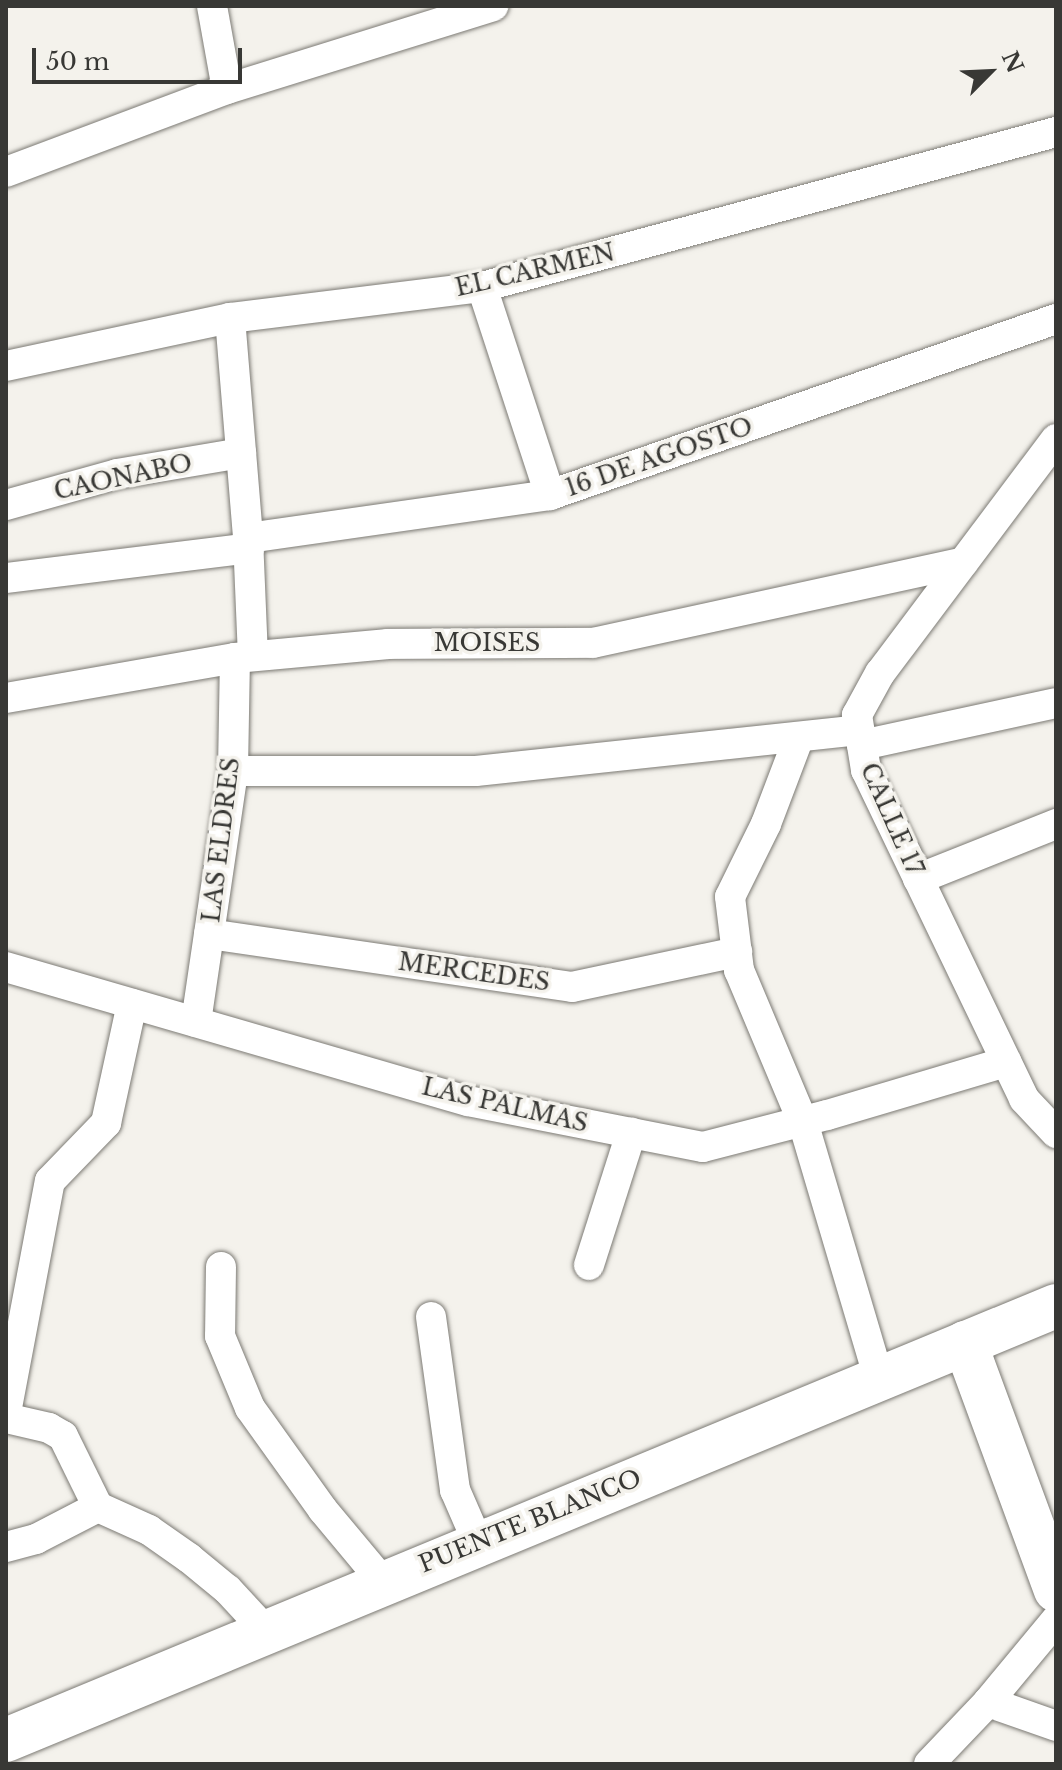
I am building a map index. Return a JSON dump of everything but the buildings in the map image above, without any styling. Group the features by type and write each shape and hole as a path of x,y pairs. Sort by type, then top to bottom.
{"street":[{"path":"212,6 227,89"},
{"path":"6,172 425,17 493,6"},
{"name":"EL CARMEN","path":"6,366 230,318 482,287 1056,132"},
{"path":"482,287 550,495"},
{"name":"LAS ELDRES","path":"196,1022 233,771 244,657 248,543 230,318"},
{"name":"16 DE AGOSTO","path":"6,578 550,495 1056,319"},
{"name":"CALLE 17","path":"1056,439 880,673 857,715 866,770 1024,1099 1056,1133"},
{"name":"CAONABO","path":"6,505 117,474 241,453"},
{"name":"MOISES","path":"6,698 200,661 388,644 593,643 963,562"},
{"path":"233,771 476,771 799,737 861,738 1056,703"},
{"path":"799,737 766,824 730,897 739,970 803,1122 879,1378"},
{"path":"918,879 1056,824"},
{"name":"MERCEDES","path":"209,934 572,987 737,952"},
{"name":"LAS PALMAS","path":"6,967 468,1101 703,1147 803,1122 1006,1062"},
{"path":"132,1004 106,1123 50,1181 6,1415 49,1428 63,1436 98,1507 149,1530 189,1558 228,1590 265,1630"},
{"path":"589,1265 631,1133"},
{"path":"221,1267 220,1336 250,1408 323,1510 383,1582"},
{"name":"PUENTE BLANCO","path":"6,1740 265,1630 1056,1306"},
{"path":"431,1317 455,1490 478,1543"},
{"path":"965,1343 1056,1590"},
{"path":"6,1547 36,1539 98,1507"},
{"path":"929,1764 988,1702 1056,1620"},
{"path":"988,1702 1056,1726"}]}
